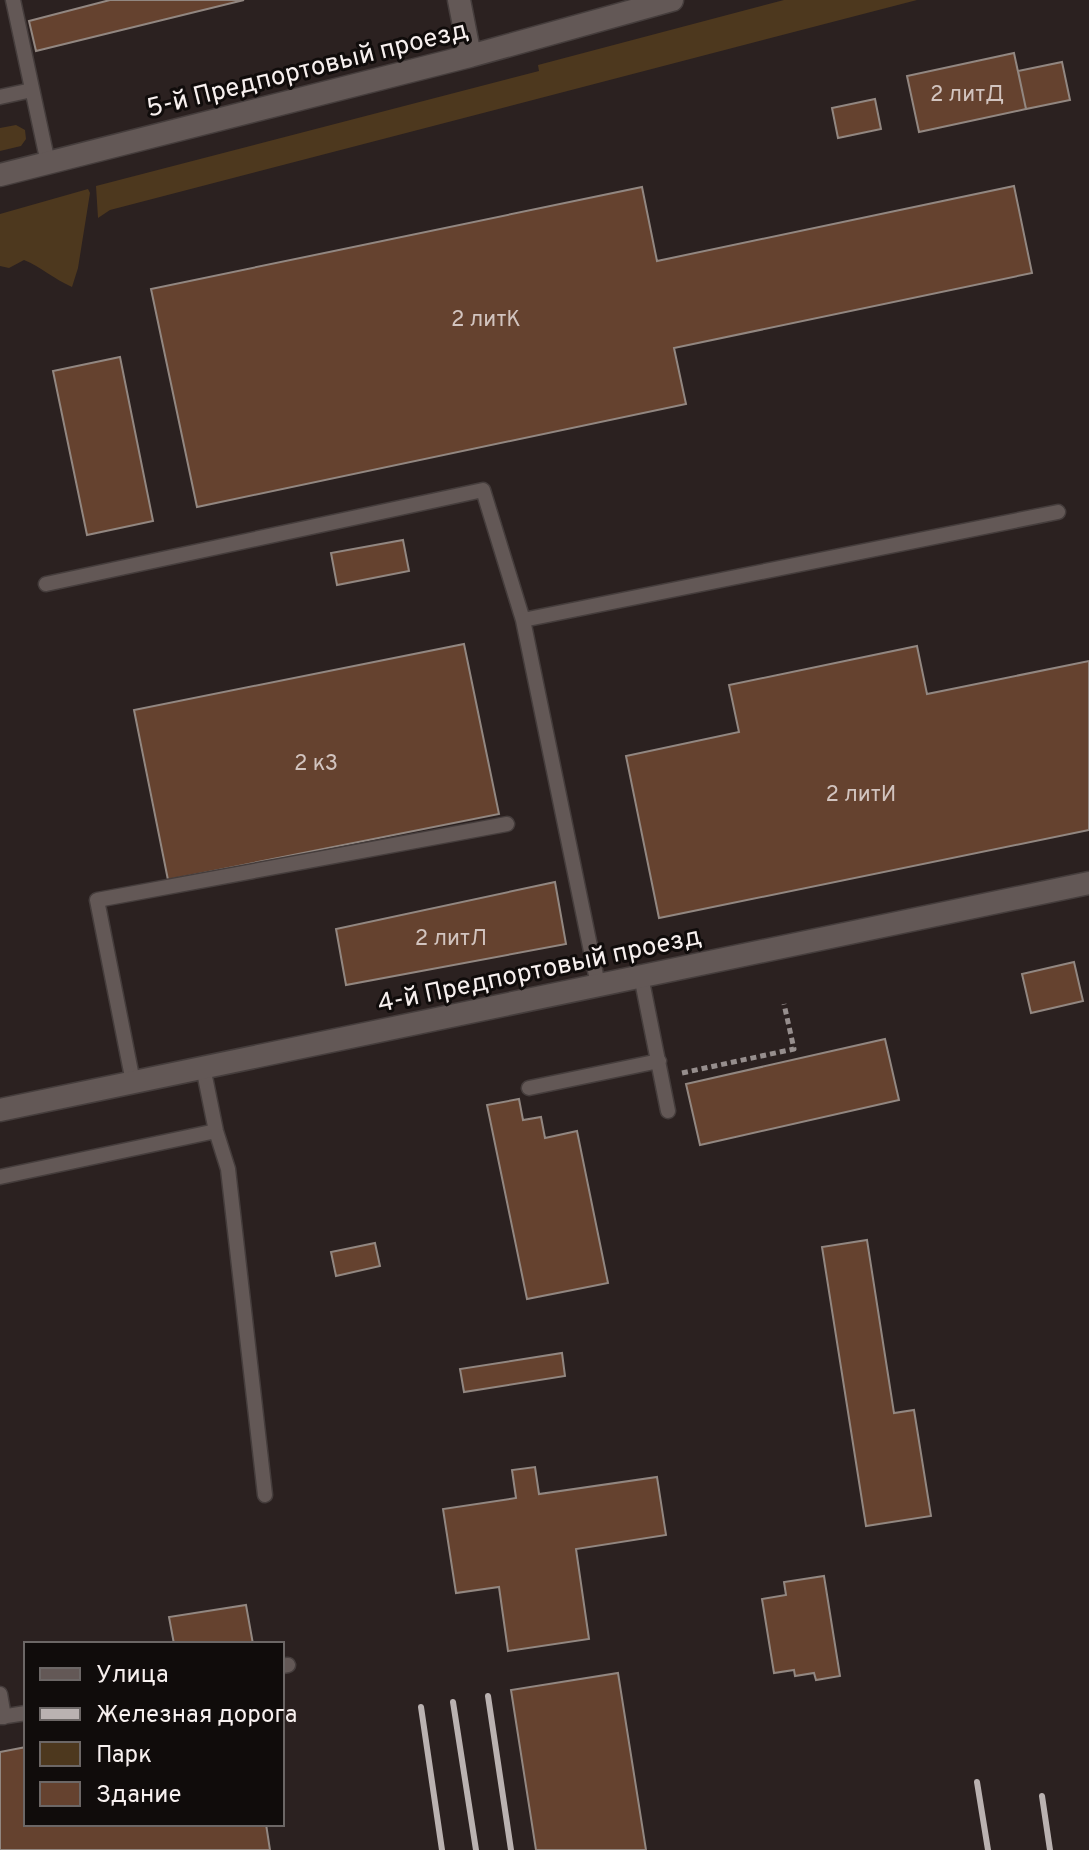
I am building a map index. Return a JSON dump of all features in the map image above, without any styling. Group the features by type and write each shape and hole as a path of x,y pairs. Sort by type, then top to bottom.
{"street":[{"path":"459,0 470,56"},
{"name":"5-й Предпортовый проезд","path":"0,175 470,56 660,2"},
{"name":"4-й Предпортовый проезд","path":"0,1110 1089,883"}],"lane":[{"path":"13,0 48,163"},
{"path":"0,97 32,90"},
{"path":"46,584 483,490 523,620 598,985"},
{"path":"523,620 1058,512"},
{"path":"133,1082 97,900 507,824"},
{"path":"641,976 668,1111"},
{"path":"529,1088 659,1061"},
{"path":"203,1067 216,1131 228,1169 265,1495"},
{"path":"0,1177 216,1131"},
{"path":"0,1694 2,1717 24,1713"}],"path":[{"path":"662,1077 794,1049 784,1004"}],"green space":[{"path":"784,0 917,0 110,210 98,218 96,186 539,71 538,65"},
{"path":"16,125 25,130 26,139 21,146 0,151 0,128"},
{"path":"88,189 90,193 78,268 72,287 24,260 9,268 0,266 0,214"}],"building":[{"path":"110,0 244,0 36,51 29,21"},
{"path":"1014,53 1026,109 919,132 907,76"},
{"path":"1062,62 1070,100 1026,109 1018,71"},
{"path":"875,99 881,129 838,138 832,108"},
{"path":"1014,186 1032,273 674,348 686,404 197,507 151,289 642,187 657,261"},
{"path":"120,357 153,521 87,535 53,371"},
{"path":"403,540 409,571 337,585 331,553"},
{"path":"464,644 499,814 168,880 134,710"},
{"path":"917,646 927,694 1089,661 1089,830 659,918 626,756 739,732 729,685"},
{"path":"555,882 566,944 346,985 336,929"},
{"path":"1074,962 1083,1001 1031,1013 1022,974"},
{"path":"885,1039 899,1100 700,1145 686,1084"},
{"path":"519,1099 523,1120 541,1117 545,1138 577,1131 608,1283 527,1299 487,1105"},
{"path":"867,1240 894,1413 914,1410 931,1516 866,1526 822,1247"},
{"path":"375,1243 380,1266 336,1276 331,1252"},
{"path":"562,1353 565,1376 464,1392 460,1369"},
{"path":"535,1467 539,1494 657,1477 666,1535 576,1549 589,1639 508,1651 499,1587 456,1593 443,1509 516,1498 512,1470"},
{"path":"824,1576 840,1676 816,1680 814,1673 795,1676 794,1670 774,1673 762,1599 786,1595 784,1582"},
{"path":"246,1605 253,1642 174,1642 169,1617"},
{"path":"618,1673 646,1850 536,1850 511,1690"},
{"path":"24,1747 24,1826 266,1826 270,1850 0,1850 0,1752"}],"railway":[{"path":"488,1696 511,1850"},
{"path":"453,1702 476,1850"},
{"path":"421,1707 442,1850"},
{"path":"977,1782 988,1850"},
{"path":"1042,1796 1050,1850"}]}
